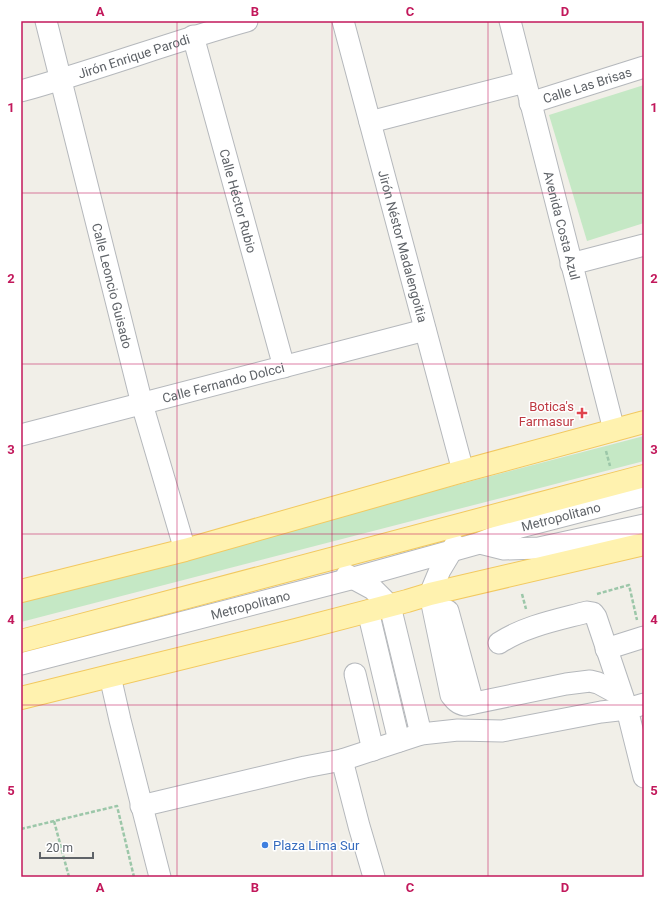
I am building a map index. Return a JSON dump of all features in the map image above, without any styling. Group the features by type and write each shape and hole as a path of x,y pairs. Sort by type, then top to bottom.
{"main road":[{"path":"21,591 185,550 463,471 644,422"},
{"path":"21,641 644,476"},
{"path":"21,698 437,593 644,544"}],"street":[{"name":"Calle Leoncio Guisado","path":"46,21 142,404 185,550"},
{"name":"Jirón Enrique Parodi","path":"21,91 62,80 193,36 247,21"},
{"name":"Jirón Néstor Madalengoitia","path":"343,21 463,471"},
{"name":"Avenida Costa Azul","path":"510,21 614,430"},
{"name":"Calle Héctor Rubio","path":"193,36 284,367"},
{"name":"Calle Las Brisas","path":"530,103 644,67"},
{"path":"370,122 525,82"},
{"path":"571,264 644,245"},
{"name":"Calle Fernando Dolcci","path":"21,435 425,330"},
{"name":"Metropolitano","path":"21,664 354,578 480,543 520,527 644,495"},
{"path":"481,519 452,550 440,570 437,593 451,695 454,700 464,705 566,684 590,681 598,683 631,703"},
{"name":"Metropolitano","path":"480,543 504,549 539,548 644,525"},
{"path":"308,565 334,571 354,578 374,589 390,606 421,734"},
{"path":"368,611 398,741"},
{"path":"499,643 519,632 550,621 587,612 593,613 596,617 606,649 631,703 641,751 644,777"},
{"path":"606,649 644,637"},
{"path":"355,674 373,750"},
{"path":"110,676 141,806 160,877"},
{"path":"141,806 297,769 342,760 421,734 458,730 502,731 601,712 631,703"},
{"path":"342,760 374,877"}],"path":[{"path":"21,829 116,806 134,877"},
{"path":"54,821 69,877"}],"green space":[{"path":"644,85 644,223 587,241 549,115"},
{"path":"644,436 644,461 21,622 21,599"}],"place":[{"name":"Botica's Farmasur","path":"582,413"},
{"name":"Plaza Lima Sur","path":"265,845"}]}
